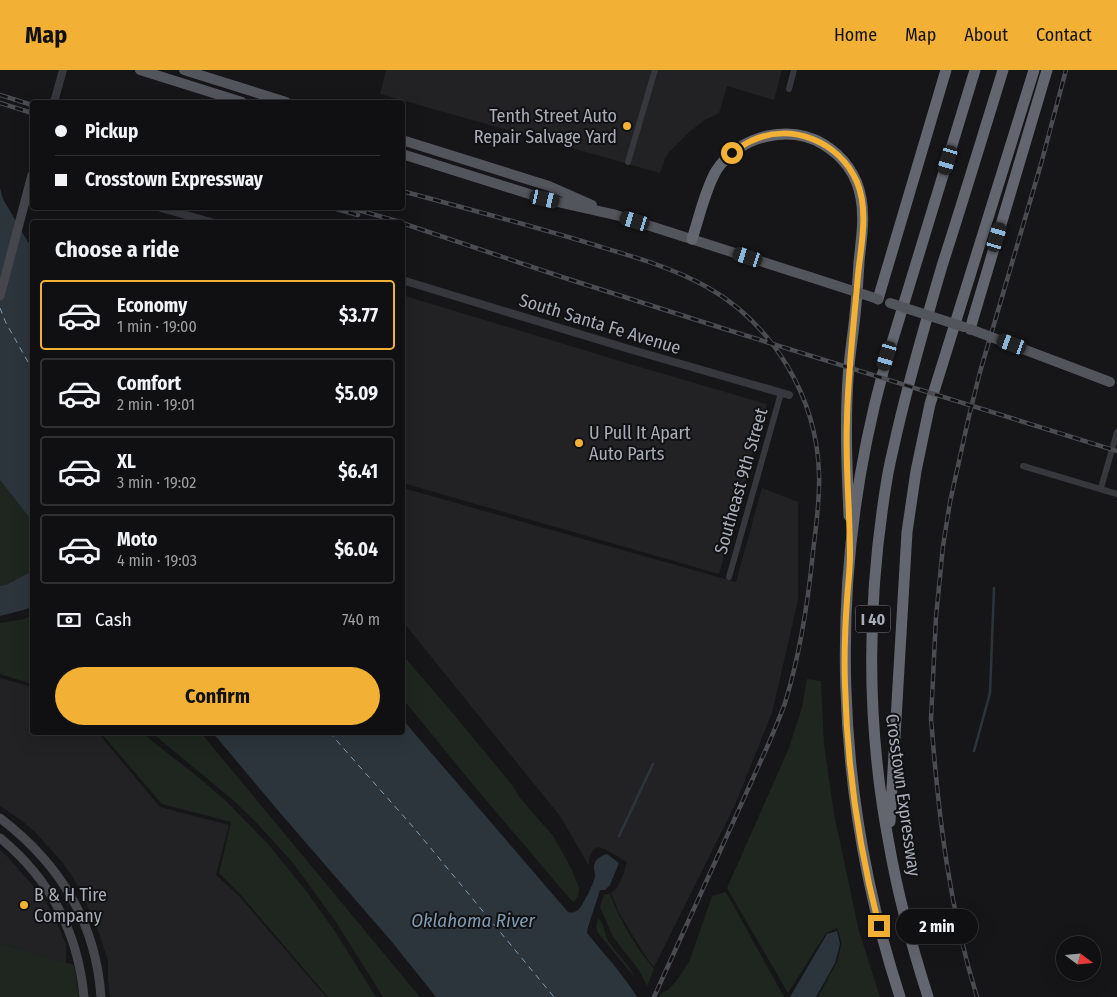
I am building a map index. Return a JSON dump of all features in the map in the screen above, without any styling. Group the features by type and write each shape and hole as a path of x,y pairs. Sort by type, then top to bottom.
{"highway":[{"path":"878,299 946,70"},
{"name":"I 40","path":"900,997 881,935 870,888 856,813 852,779 846,718 845,668 850,557 857,495 872,410 975,70"},
{"name":"Crosstown Expressway","path":"928,997 908,930 888,843 875,741 872,646 878,545 887,477 921,336 1003,70"},
{"path":"888,843 905,569 916,471 932,396 1034,70"},
{"path":"967,328 1047,70"},
{"path":"692,239 716,172 732,153 752,141 777,134 806,136 819,141 841,158 857,182 861,197 863,224 848,378 846,427 850,557"}],"main road":[{"path":"140,70 236,100"},
{"path":"184,70 280,100"},
{"path":"405,141 549,186 616,215"},
{"path":"405,155 545,199 616,215 810,277 967,328 1117,385"},
{"path":"0,296 30,185"},
{"path":"0,818 23,836 44,857 70,894 93,948 101,997"},
{"path":"0,838 36,874 59,909 75,946 84,997"}],"street":[{"path":"55,100 63,70"},
{"path":"628,162 655,70"},
{"path":"789,89 794,70"},
{"path":"168,210 204,220"},
{"name":"South Santa Fe Avenue","path":"405,281 785,394"},
{"name":"Southeast 9th Street","path":"729,577 785,394"},
{"path":"1100,488 1117,432"},
{"path":"1022,466 1117,494"}],"shaded area":[{"name":"Tenth Street Auto Repair Salvage Yard","path":"386,70 782,70 774,100 727,86 719,113 705,120 689,132 670,151 665,158 660,173 380,94"},
{"name":"U Pull It Apart Auto Parts","path":"405,296 767,404 719,574 405,484"},
{"path":"0,480 30,518 30,572 8,584 0,586"},
{"path":"762,488 798,502 798,600 772,713 734,807 654,967 619,913 611,893 617,888 627,862 605,849 597,847 589,858 589,866 560,816 405,624 405,489 736,582"},
{"path":"30,616 30,683 0,674 0,623 24,619"},
{"path":"405,658 554,837 571,868 579,888 578,897 574,902 571,900 405,701"},
{"path":"0,678 30,686 30,735 100,735 160,807 229,825 216,875 239,896 326,997 110,997 108,961 99,933 74,879 63,863 35,832 0,806"},
{"path":"807,679 821,681 824,744 834,814 859,931 880,997 818,997 837,962 842,943 837,928 826,933 788,993 727,888 789,748 802,707"},
{"path":"103,735 145,735 227,802 268,844 307,892 336,933 376,997 328,997 240,894 219,873 231,822 162,804"},
{"path":"154,735 203,735 420,997 383,997 336,922 293,863 233,800"},
{"name":"B & H Tire Company","path":"0,850 43,897 66,944 66,963 0,943"},
{"path":"726,892 784,997 659,997 677,980 690,960 712,896"},
{"path":"610,894 618,914 629,933 654,969 647,986 639,970 613,937 600,907 604,895"},
{"path":"598,919 609,942 634,975 598,933 596,926"},
{"path":"0,943 74,965 79,997 0,997"}],"water":[{"path":"0,188 3,199 30,246 30,518 0,480"},
{"path":"30,572 30,607 0,616 0,586 8,584"},
{"name":"Oklahoma River","path":"405,722 568,912 577,911 583,903 591,888 595,876 594,865 598,859 607,854 619,863 610,885 605,890 600,890 587,933 620,972 637,997 436,997 392,942 215,735 405,735"},
{"path":"837,931 840,944 835,963 816,997 790,997 827,934"}],"waterway":[{"path":"974,751 990,693 994,588"},
{"path":"619,836 653,764"}],"ferry route":[{"path":"0,308 6,323 30,365"},
{"path":"332,735 414,828 554,997"}],"railway":[{"path":"977,997 953,898 938,798 931,719 936,617 943,546 950,502 969,416 1066,70"},
{"path":"0,95 30,104"},
{"path":"0,103 30,112"},
{"path":"405,192 626,254 667,269 707,287 731,302 771,342 787,366 800,391 810,418 816,445 819,474 818,503 806,609 790,685 768,745 654,997"},
{"path":"340,210 358,215"},
{"path":"358,210 393,220"},
{"path":"405,224 728,330 1117,451"}],"place":[{"name":"Tenth Street Auto Repair Salvage Yard","path":"627,126"},
{"name":"U Pull It Apart Auto Parts","path":"579,443"},
{"name":"B & H Tire Company","path":"24,905"}],"route":[{"path":"732,153 764,136 777,134 806,136 819,141 841,158 857,182 861,197 863,224 848,378 846,427 850,557 845,686 846,718 856,813 879,926"}]}
